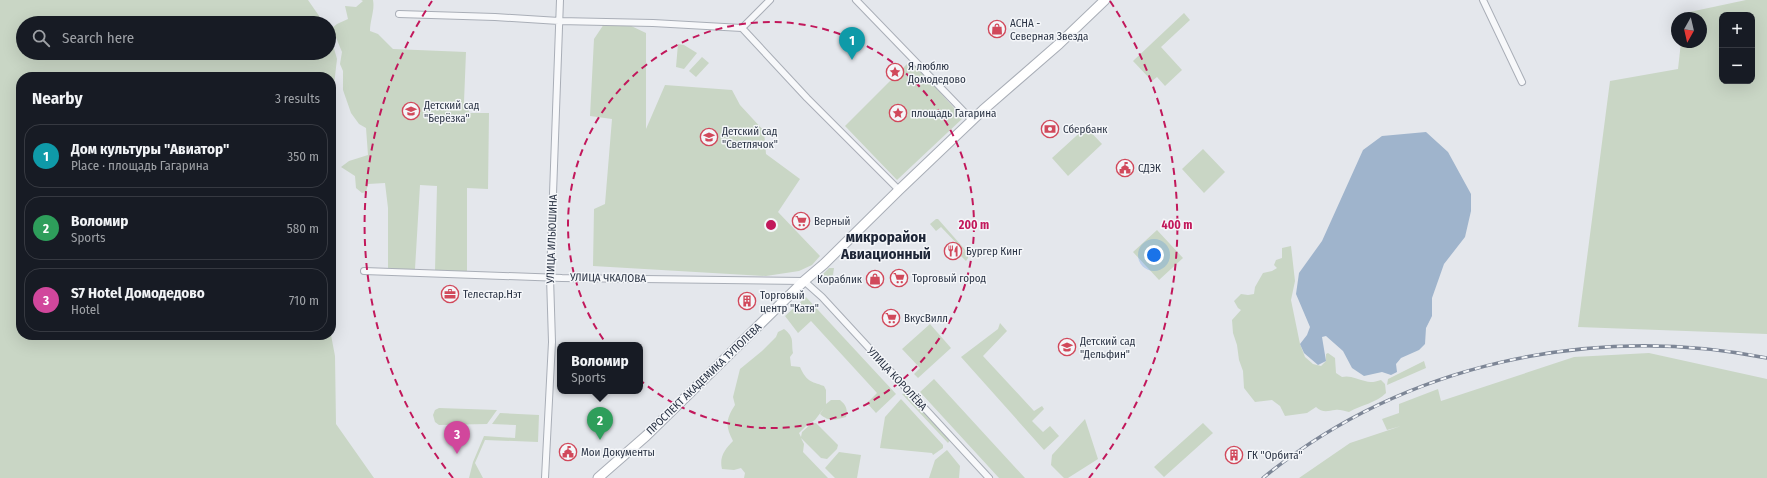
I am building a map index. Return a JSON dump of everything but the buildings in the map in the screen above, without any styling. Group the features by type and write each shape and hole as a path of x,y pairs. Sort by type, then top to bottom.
{"main road":[{"name":"ПРОСПЕКТ АКАДЕМИКА ТУПОЛЕВА","path":"598,478 646,436 804,281 824,264 972,120 1059,44 1105,0"}],"street":[{"name":"УЛИЦА ИЛЬЮШИНА","path":"545,478 552,342 550,277 560,0"},
{"path":"742,28 770,0"},
{"path":"856,0 972,120"},
{"path":"1483,0 1522,82"},
{"path":"399,14 495,17 559,22 633,22 742,28 807,98 899,190"},
{"name":"УЛИЦА ЧКАЛОВА","path":"364,271 550,277 804,281"},
{"name":"УЛИЦА КОРОЛЁВА","path":"804,281 822,297 989,478"}],"green space":[{"path":"0,0 308,0 319,16 16,16 16,60 336,60 336,56 337,59 336,72 16,72 16,340 332,340 335,356 336,424 374,478 0,478"},
{"path":"361,0 373,0 370,31 378,34 393,49 466,52 464,102 470,113 489,113 488,189 467,188 467,272 435,271 437,186 420,185 415,269 388,269 388,208 385,183 368,184 366,192 362,193 356,188 355,176 341,167 349,161 368,155 366,128 359,124 351,113 343,90 343,71 340,64 342,52 336,38 336,25 348,19 345,6 356,7 363,1"},
{"path":"1746,0 1767,0 1767,334 1578,327 1610,81 1678,69 1680,48 1707,48 1707,12 1690,12"},
{"path":"1184,13 1190,20 1161,47 1182,70 1165,86 1157,77 1152,81 1133,61"},
{"path":"604,24 627,24 646,33 646,129 665,85 732,90 740,105 764,131 766,154 800,179 778,212 820,256 812,265 799,271 766,276 593,266 594,209 605,204 612,119 590,116 594,39"},
{"path":"678,44 684,45 697,53 684,69 676,67"},
{"path":"702,57 709,63 696,77 689,71"},
{"path":"911,60 963,118 897,180 845,126"},
{"path":"1086,127 1102,144 1068,176 1052,158"},
{"path":"1203,149 1225,172 1204,193 1182,169"},
{"path":"938,219 968,253 968,258 966,261 960,255 964,251 941,227 936,231 930,224"},
{"path":"1157,230 1183,258 1159,280 1133,252"},
{"path":"1291,246 1295,281 1291,300 1300,344 1305,357 1313,364 1321,366 1326,361 1326,354 1328,353 1335,358 1336,373 1342,377 1351,377 1369,382 1381,380 1385,384 1386,393 1373,402 1349,412 1338,410 1323,411 1316,407 1307,413 1285,416 1280,406 1272,400 1255,402 1244,388 1243,371 1233,333 1232,320 1241,310 1234,301 1241,294 1254,294 1255,287 1263,273 1277,268 1274,265 1276,260 1282,258 1282,248"},
{"path":"829,268 834,268 833,275 821,280 819,278"},
{"path":"806,297 896,394 876,413 867,403 877,393 811,321 798,333 785,316"},
{"path":"1000,323 1007,331 983,356 1034,411 1042,406 1044,409 1032,421 1043,432 1050,426 1059,436 1044,450 961,357 998,329"},
{"path":"930,324 951,348 918,378 914,374 920,368 902,349"},
{"path":"784,329 790,335 792,340 793,353 790,357 791,366 800,367 809,380 824,386 826,390 826,404 831,400 840,400 846,407 846,417 832,420 820,414 824,408 815,420 808,424 799,433 801,437 802,432 812,423 816,423 838,445 837,449 827,459 821,458 801,438 804,444 803,452 828,478 744,478 745,473 741,468 734,470 722,469 721,461 723,454 733,441 728,427 728,419 735,405 733,397 740,369 762,351 776,337 778,332"},
{"path":"1649,353 1767,379 1767,478 1299,478 1350,443 1401,426 1387,430 1382,419 1399,413 1399,404 1438,389 1441,401 1574,357"},
{"path":"1424,361 1426,368 1387,385 1388,379"},
{"path":"934,379 1025,478 999,478 920,392"},
{"path":"906,393 950,440 948,443 902,394"},
{"path":"901,399 943,445 943,448 933,455 932,453 880,448 885,417"},
{"path":"439,408 497,410 487,424 439,425 435,422 433,415 435,410"},
{"path":"500,413 539,415 538,442 485,440 475,463 483,478 469,478 473,462 484,436 515,438 516,425 492,424"},
{"path":"1085,419 1098,459 1068,478 1064,478 1051,465 1052,455"},
{"path":"1203,423 1213,433 1164,477 1154,467"},
{"path":"947,450 960,466 959,478 929,478 935,460"},
{"path":"839,452 861,455 857,478 835,478 825,468"}],"water":[{"path":"1426,132 1448,152 1471,194 1471,211 1465,237 1444,264 1432,298 1432,316 1426,328 1425,344 1419,350 1401,358 1396,364 1397,372 1391,375 1382,372 1364,376 1352,368 1343,351 1326,336 1322,337 1326,361 1318,365 1304,353 1300,344 1307,335 1310,327 1296,294 1299,273 1322,241 1363,150 1382,136"}],"railway":[{"path":"1263,478 1317,439 1376,406 1437,381 1502,362 1567,351 1634,346 1701,348 1767,358"}],"place":[{"name":"АСНА - Северная Звезда","path":"997,29"},
{"name":"Дом культуры \"Авиатор\"","path":"852,60"},
{"name":"Я люблю Домодедово","path":"895,72"},
{"name":"Детский сад \"Берёзка\"","path":"411,111"},
{"name":"площадь Гагарина","path":"898,113"},
{"name":"Сбербанк","path":"1050,129"},
{"name":"Детский сад \"Светлячок\"","path":"709,137"},
{"name":"СДЭК","path":"1125,168"},
{"name":"Верный","path":"801,221"},
{"name":"Бургер Кинг","path":"953,251"},
{"name":"Торговый город","path":"899,278"},
{"name":"Кораблик","path":"875,279"},
{"name":"Телестар.Нэт","path":"450,294"},
{"name":"Торговый центр \"Катя\"","path":"747,301"},
{"name":"ВкусВилл","path":"891,318"},
{"name":"Детский сад \"Дельфин\"","path":"1067,347"},
{"name":"Воломир","path":"600,440"},
{"name":"Мои Документы","path":"568,452"},
{"name":"S7 Hotel Домодедово","path":"457,454"},
{"name":"ГК \"Орбита\"","path":"1234,455"}],"district":[{"name":"микрорайон Авиационный","path":"886,246"}]}
